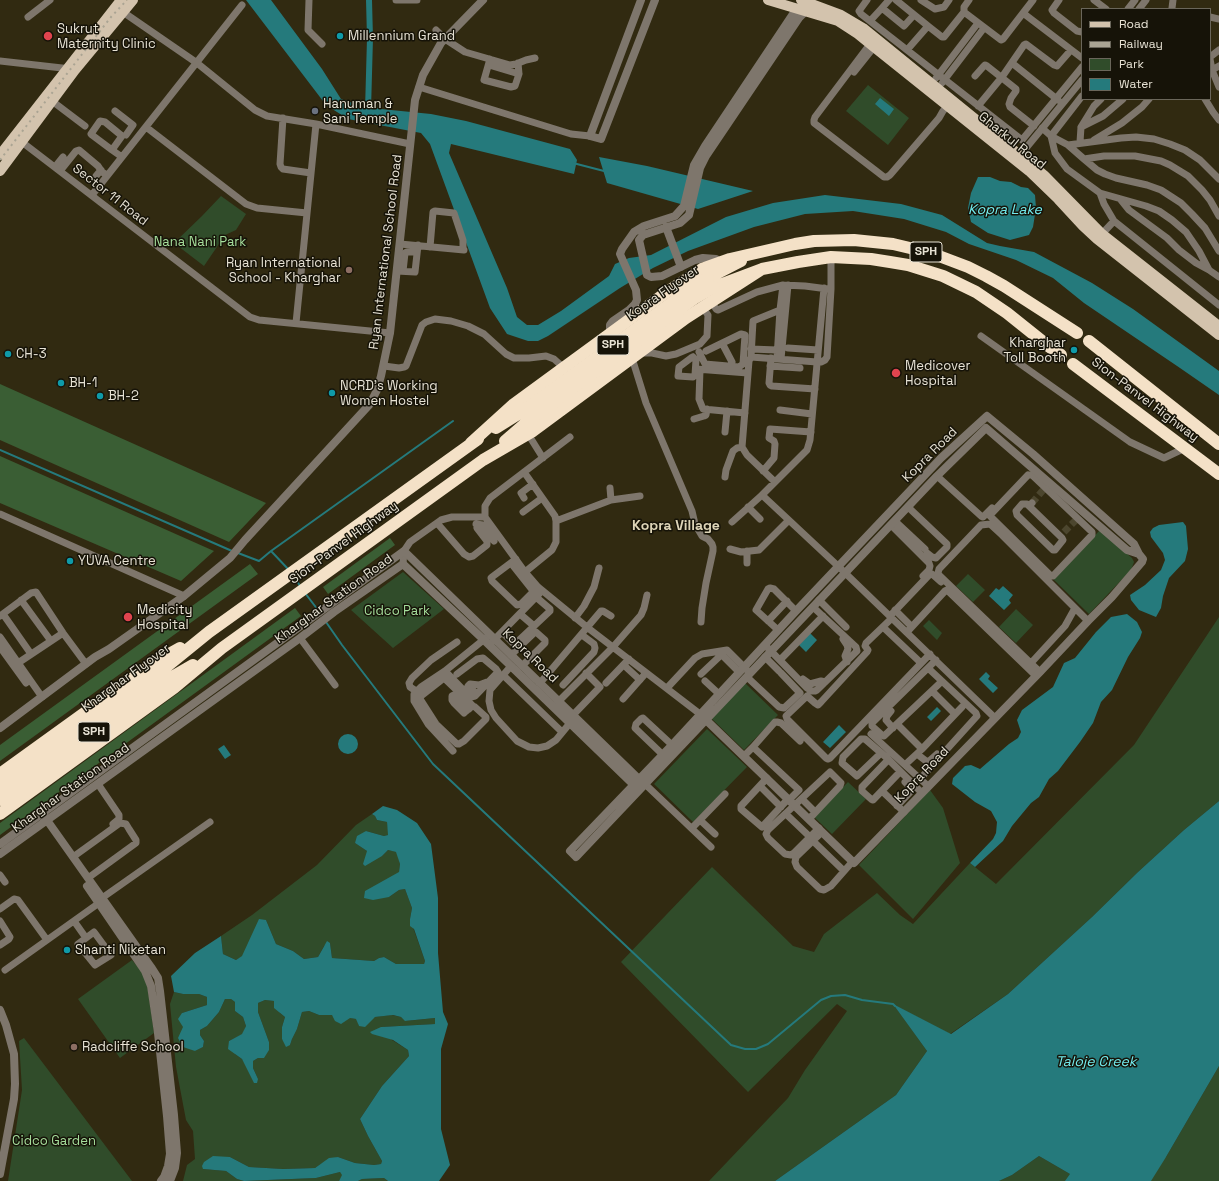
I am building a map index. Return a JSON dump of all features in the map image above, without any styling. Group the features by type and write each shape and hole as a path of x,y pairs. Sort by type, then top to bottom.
{"highway":[{"name":"SPH","path":"757,253 795,244 834,240 873,241 912,248 950,260 986,276 1077,333"},
{"path":"471,443 514,404 683,281 702,269 720,262 757,253"},
{"name":"Kopra Flyover","path":"483,460 525,423 690,302 711,283 757,253"},
{"name":"SPH","path":"762,269 831,257 872,259 914,267 943,276 976,292 992,302 1061,355"},
{"path":"525,423 633,355 707,304 762,269"},
{"name":"Kopra Flyover","path":"711,283 762,269"},
{"name":"Sion-Panvel Highway","path":"1089,341 1219,444"},
{"name":"Sion-Panvel Highway","path":"1073,364 1219,474"},
{"name":"Kopra Flyover","path":"471,443 525,423"},
{"name":"Sion-Panvel Highway","path":"209,632 471,443"},
{"name":"Sion-Panvel Highway","path":"222,648 483,460"},
{"path":"0,774 155,662 209,632"},
{"name":"Kharghar Flyover","path":"0,800 18,780 161,671 209,632"},
{"path":"0,814 174,688 222,648"},
{"name":"Kharghar Flyover","path":"0,787 18,780 168,680 222,648"}],"main road":[{"path":"0,171 19,139 121,0"},
{"path":"0,155 19,139 52,101 71,69 133,0"},
{"name":"Gharkul Road","path":"768,0 841,15 856,23 935,85 948,106 1018,158 1044,175 1099,237 1219,335"},
{"name":"Gharkul Road","path":"801,6 845,24 872,46 935,85"},
{"name":"Gharkul Road","path":"1099,237 1219,326"}],"street":[{"path":"28,17 50,0"},
{"path":"309,0 308,30 322,44"},
{"path":"396,0 417,0"},
{"name":"Ryan International School Road","path":"0,728 86,664 184,596 230,558 370,404 377,390 384,366 400,271 400,244 411,133 419,87 423,75 441,43 484,0"},
{"path":"590,136 641,0"},
{"path":"419,87 571,134 590,136 601,140 655,0"},
{"path":"868,0 859,12 907,50 935,85 978,106 1022,140 1081,68"},
{"path":"870,21 889,0"},
{"path":"896,0 942,37 944,37 964,12 964,7 970,0"},
{"path":"922,0 935,9 944,7 949,0"},
{"path":"964,12 1001,40 1033,0"},
{"path":"1058,0 1052,10 1054,13 1077,31 1081,32"},
{"path":"1094,0 1105,8"},
{"path":"1129,8 1135,0"},
{"path":"1172,8 1174,0"},
{"path":"92,195 242,5"},
{"path":"720,262 716,259 704,258 662,276 651,277 647,275 639,240 643,235 668,231 689,215 687,208 696,183 697,167 706,156 799,18 801,6"},
{"path":"882,8 904,26 914,15"},
{"path":"123,12 197,63 255,110 267,116 316,124 410,144"},
{"path":"1023,14 1081,57"},
{"path":"935,85 981,25"},
{"path":"907,50 928,26"},
{"path":"436,30 445,39 465,52 519,74"},
{"path":"978,106 1002,77 1024,45 1026,44 1057,66 1071,50"},
{"path":"872,46 814,117 814,123 884,177 887,177 937,117"},
{"path":"1211,57 1219,50"},
{"path":"854,72 864,55"},
{"path":"489,62 510,65 536,58"},
{"path":"619,59 631,63"},
{"path":"0,61 71,69"},
{"path":"489,62 484,80 514,88 519,74 518,63"},
{"path":"1012,63 1063,103"},
{"path":"1211,64 1219,87"},
{"path":"975,76 985,65 1002,77 1016,89 1011,98 1009,104 1010,107 1034,126"},
{"path":"1212,70 1219,66"},
{"path":"1018,158 1081,81"},
{"path":"1051,136 1081,97"},
{"path":"1080,142 1080,127 1094,106 1100,100"},
{"path":"1080,127 1103,116 1122,100"},
{"path":"1092,141 1122,123 1142,107 1148,100"},
{"path":"1206,100 1212,112 1219,120"},
{"path":"52,101 85,126"},
{"path":"925,130 948,106"},
{"path":"115,111 133,125 126,135"},
{"path":"283,118 281,167 283,169 311,173"},
{"path":"106,120 134,141"},
{"path":"296,323 316,124"},
{"path":"146,127 246,204 257,208 307,213"},
{"path":"1042,128 1051,136 1068,145 1097,170 1116,178 1147,185 1161,190 1181,203 1204,228 1219,251"},
{"path":"1051,136 1055,153 1067,169 1100,193 1146,206 1158,211 1172,220 1186,232 1199,251 1209,270"},
{"path":"91,137 121,158"},
{"path":"1068,145 1080,142 1136,137 1154,139 1185,150 1200,160 1219,179"},
{"name":"Sector 11 Road","path":"19,139 250,317 259,320 390,333"},
{"path":"58,169 77,150 101,170 109,173"},
{"path":"83,150 109,173"},
{"path":"112,150 121,158"},
{"path":"1084,158 1122,155 1161,161 1188,176 1210,200 1219,216"},
{"path":"58,169 63,157"},
{"path":"96,176 101,170"},
{"path":"1100,193 1104,204 1114,221 1219,305"},
{"path":"1121,199 1129,210 1167,238 1179,250 1196,263 1219,277"},
{"path":"612,334 609,328 610,325 613,321 629,310 637,300 636,290 620,254 622,249 634,232 644,226 675,216 687,208"},
{"path":"418,249 416,272 400,271 405,253 407,252 430,244 463,249 463,237 455,214 434,211 430,244"},
{"path":"1099,237 1114,221"},
{"path":"668,231 681,267"},
{"path":"400,244 418,249"},
{"path":"732,522 762,495 807,450 811,432 818,350 831,257"},
{"path":"707,304 716,309 721,309 757,292 785,285 827,289"},
{"path":"784,350 780,310 785,285"},
{"path":"785,285 784,350 775,360 769,383 772,386 815,389"},
{"path":"722,343 730,362 738,362 746,359 817,362 825,360 827,357 827,289"},
{"path":"701,622 706,583 713,547 708,539 702,536 695,524 692,511 646,403 633,355 652,353 666,356 676,354 700,344 708,336 707,304"},
{"path":"775,482 747,455 742,447 748,373 746,359 745,337 744,334 740,334 702,352 703,363 740,367 746,359 751,349 753,321 780,310"},
{"path":"384,366 404,368 422,325 435,319 451,321 468,326 484,334 506,354 514,358 546,356 554,359 564,368"},
{"path":"981,336 1130,442 1164,458 1185,448"},
{"path":"751,349 818,350"},
{"path":"775,360 800,368"},
{"path":"745,413 702,409 700,404 698,370 748,373"},
{"path":"694,419 704,416 707,410"},
{"path":"780,410 812,414"},
{"path":"725,432 727,411"},
{"name":"Kopra Road","path":"853,861 854,863 1112,598 1143,559 1134,544 987,416 974,434 937,476 820,600 768,648 742,670 570,851 576,857 765,657 768,648 778,630 941,458 974,434 986,428 1030,465 1047,487 1079,516 1127,550 1139,554"},
{"path":"525,423 543,458"},
{"path":"763,471 774,458 775,442 769,438 770,429 811,432"},
{"path":"494,540 485,517 485,506 490,498 570,437"},
{"path":"725,477 733,451 742,447"},
{"path":"937,476 979,515 983,516 1030,465"},
{"path":"524,472 555,516 556,521 556,542 552,550 525,572"},
{"path":"1047,487 1032,475 1028,475 990,516 1051,576 1056,574 1092,535 1092,532 1079,516"},
{"path":"519,483 524,490"},
{"path":"524,498 520,493 532,484"},
{"path":"610,488 611,500"},
{"path":"762,495 788,521 891,614 905,631 995,718"},
{"path":"556,521 611,500 640,496"},
{"path":"523,512 542,498"},
{"path":"1022,504 1030,505 1062,534 1063,540 1055,550 1053,550 1017,515 1016,511 1022,504"},
{"path":"748,507 760,519"},
{"path":"893,523 932,557 938,557 947,547 947,544 908,507"},
{"path":"0,514 184,596"},
{"path":"404,551 410,542 441,520 452,517 485,517"},
{"path":"730,549 741,552 756,551 760,549 788,521"},
{"path":"437,522 468,557 473,556 487,545 487,541 476,526 483,525 538,592 575,618 646,673 668,683 853,861 831,886 824,890 820,889 797,867 795,862 796,858 820,830"},
{"path":"893,523 928,563 930,566 929,570 891,614 883,627 866,643 865,646 868,650 867,652 821,702 818,705 807,696 786,716 787,719 828,759 930,654"},
{"path":"1038,674 1031,663 939,574 939,570 982,525 990,524 1088,621"},
{"name":"Kopra Road","path":"404,551 489,640 511,666 556,704 642,787"},
{"name":"Kharghar Station Road","path":"0,844 98,784 162,732 273,646 311,624 403,564 404,551"},
{"name":"Kharghar Station Road","path":"332,609 404,551"},
{"path":"747,551 747,563"},
{"path":"502,632 516,643 550,610 525,572 513,561"},
{"path":"513,561 492,577 492,581 518,605 538,592"},
{"name":"Kopra Road","path":"403,564 489,640 511,655 540,683 556,704"},
{"path":"575,618 584,606 594,587 599,568"},
{"path":"891,614 930,574 932,574 944,585 944,588 909,624 905,631"},
{"path":"778,630 756,610 768,589 774,589 796,611"},
{"path":"905,631 947,590 1038,674"},
{"path":"31,654 1,615 31,593 36,592 63,633 86,664"},
{"path":"454,752 428,724 414,701 416,691 443,674 502,632 520,614 538,592"},
{"path":"556,704 613,647 642,615 647,595"},
{"path":"21,600 51,641"},
{"path":"820,600 846,628"},
{"path":"768,621 787,601"},
{"path":"768,648 810,690 815,691 847,662 856,653 857,649 813,607"},
{"path":"1031,663 1065,626 1075,608"},
{"path":"540,683 601,611 611,616"},
{"path":"520,614 534,626"},
{"path":"891,614 909,624"},
{"path":"780,660 823,616"},
{"name":"Kharghar Station Road","path":"0,854 42,819 162,732 300,638 311,624"},
{"path":"883,627 921,664"},
{"path":"511,655 536,632 545,640 545,643 522,666"},
{"path":"836,632 847,645 848,649 845,656 847,662"},
{"path":"18,663 63,633"},
{"path":"563,685 594,652 594,644 582,635"},
{"path":"0,637 40,698"},
{"path":"300,638 335,685"},
{"path":"416,691 410,687 409,683 412,678 431,660 456,642"},
{"path":"273,646 279,653"},
{"path":"0,647 40,698"},
{"path":"668,683 683,673 695,658 702,654 725,650 742,670"},
{"path":"701,674 720,656 723,656 748,675 779,707 784,708 800,693 765,657"},
{"path":"443,674 469,696 473,697 498,673 498,671 483,658 477,659 457,674"},
{"path":"606,683 629,659"},
{"path":"936,660 872,725 884,736 939,684"},
{"path":"511,666 490,690 489,701 491,710 496,718 517,741 529,747 543,747 552,743 600,687 586,673"},
{"path":"627,668 640,680"},
{"path":"918,778 977,716 976,712 926,670"},
{"path":"796,672 810,684 822,681 825,682"},
{"path":"623,699 646,673"},
{"path":"443,674 472,704 472,708 486,717 486,719 459,744 457,744 436,724 420,699 421,696 443,674"},
{"path":"503,675 562,732"},
{"path":"705,681 719,694"},
{"path":"476,694 468,685 479,685 485,682 488,683"},
{"path":"932,691 955,714"},
{"path":"908,762 962,707"},
{"path":"891,711 886,720 895,726 920,751 926,761 928,762 937,754"},
{"path":"662,754 635,728 636,724 643,718 672,744"},
{"path":"744,756 775,722 781,723 800,741"},
{"path":"871,734 918,778 925,790"},
{"path":"885,759 857,776 842,763 843,757 861,739 866,739 885,759 897,775 910,787 911,790 897,806"},
{"path":"753,746 800,790 791,801 786,814 768,830 766,834 768,838 785,854 791,855 812,839"},
{"path":"885,759 925,790"},
{"path":"885,759 861,789 862,791 872,800 897,775"},
{"path":"767,778 741,806 741,808 762,827 781,807 791,801 802,799 828,773 840,782 840,786 808,819"},
{"path":"72,856 119,819 119,815 98,784"},
{"path":"760,786 781,807"},
{"path":"642,787 654,793 711,847"},
{"path":"882,791 904,812"},
{"path":"692,828 725,794"},
{"path":"802,799 815,812"},
{"path":"786,814 844,871"},
{"path":"42,819 88,878 145,971 151,986 158,1033 170,1154 168,1166 161,1181"},
{"path":"42,819 101,901 155,972 160,985 177,1153 175,1168 170,1181"},
{"path":"700,820 715,834"},
{"path":"5,970 210,822"},
{"path":"72,856 120,823 126,824 130,829 136,842 88,878"},
{"path":"0,875 5,882"},
{"path":"0,909 14,899 18,900 47,940"},
{"path":"0,921 10,937 0,945"},
{"path":"74,921 86,938"},
{"path":"94,932 111,955 95,965 78,944 86,938 94,932"},
{"path":"0,1010 6,1024 14,1054 15,1084 14,1098 0,1174"}],"green space":[{"path":"868,85 909,118 888,145 846,111"},
{"name":"Nana Nani Park","path":"221,196 246,214 236,230 225,235 204,266 174,243"},
{"path":"0,384 266,503 229,542 0,440"},
{"path":"0,456 214,551 181,581 0,503"},
{"path":"1100,530 1132,558 1134,562 1131,570 1089,614 1053,579"},
{"path":"390,538 395,545 328,594 323,587"},
{"path":"250,564 258,574 0,761 0,745"},
{"name":"Cidco Park","path":"403,572 444,609 393,648 351,610"},
{"path":"968,574 985,590 973,602 956,586"},
{"path":"295,608 301,616 0,835 0,823"},
{"path":"1016,609 1033,625 1016,643 999,627"},
{"path":"1219,617 1219,801 1184,830 1138,872 1092,917 1008,994 950,1034 894,1005 927,1051 896,1095 775,1181 709,1181 788,1098 805,1070 847,1011 837,1004 748,1092 621,962 712,867 793,946 814,952 824,934 877,893 900,915 913,924 970,863 996,884 1134,745"},
{"path":"929,620 942,633 937,640 923,626"},
{"path":"745,683 778,715 744,750 711,718"},
{"path":"707,729 747,767 693,822 654,784"},
{"path":"848,782 866,799 832,834 814,817"},
{"path":"930,790 943,808 960,863 913,919 859,865"},
{"path":"372,814 377,820 387,822 389,835 384,836 366,831 355,843 367,851 382,856 388,850 397,852 400,864 399,873 383,882 389,897 399,890 405,889 412,908 410,919 425,961 424,964 396,964 384,957 374,961 332,958 330,943 324,946 318,957 304,959 293,951 276,944 266,920 243,956 236,960 223,954 221,936 252,915 317,865 356,825"},
{"path":"132,960 144,974 147,982 154,1033 120,1058 78,999"},
{"path":"174,992 183,994 199,994 207,997 207,1005 182,1013 183,1027 195,1051 203,1047 204,1041 200,1035 200,1030 207,1026 219,1012 225,999 231,999 235,1002 235,1011 243,1017 246,1026 243,1034 229,1041 235,1054 242,1059 258,1079 253,1068 253,1061 258,1058 269,1042 258,1012 258,1003 265,1000 274,1001 280,1013 285,1017 282,1027 282,1039 290,1045 302,1012 309,1011 319,1015 332,1015 357,1019 359,1026 375,1017 392,1015 401,1017 406,1021 435,1018 435,1024 381,1027 392,1040 408,1050 409,1056 382,1086 360,1119 382,1161 381,1164 374,1165 355,1163 338,1157 315,1168 283,1169 249,1167 230,1157 203,1169 226,1171 237,1179 244,1181 183,1181 187,1165 195,1159 193,1131 186,1120 176,1067 170,1004"},
{"name":"Cidco Garden","path":"24,1038 132,1181 8,1181 22,1090 19,1041"},
{"path":"1219,1066 1219,1181 999,1181 1012,1175 1039,1156 1070,1174 1166,1157"},
{"path":"340,1172 343,1175 339,1181 244,1181 316,1178"},
{"path":"384,1178 388,1181 358,1181 362,1179"}],"water":[{"path":"246,0 271,0 322,69 341,99 362,106 431,114 466,121 570,149 577,160 574,174 451,144 449,153 507,288 517,317 527,325 538,325 561,311 609,276 615,264 629,258 651,255 726,217 773,203 825,195 901,204 942,215 987,243 1034,252 1092,283 1133,309 1219,371 1219,395 1084,303 1053,278 1016,260 969,244 946,232 904,219 853,211 805,214 754,227 688,251 653,268 538,341 528,341 507,334 490,308 430,144 421,133 348,119 326,105"},
{"path":"880,98 894,109 889,116 875,104"},
{"path":"599,157 647,166 753,191 698,209 607,183"},
{"name":"Kopra Lake","path":"978,177 990,177 1000,181 1011,182 1021,187 1028,188 1035,195 1036,208 1033,227 1029,235 1010,240 988,233 971,222 968,208 971,193"},
{"path":"1183,522 1186,526 1188,549 1185,561 1169,578 1161,608 1156,617 1139,610 1131,600 1130,595 1145,585 1161,570 1165,560 1163,553 1151,537 1150,532 1153,528 1159,525"},
{"path":"1003,586 1013,595 1009,600 1011,603 1004,610 989,596 996,588 999,590"},
{"path":"1127,614 1137,622 1142,632 1112,690 1101,702 1093,723 1058,771 1049,779 1039,797 1031,803 1012,826 1003,841 975,867 970,863 993,839 996,833 997,822 991,811 975,802 952,784 953,778 965,766 971,765 980,769 1018,738 1021,732 1017,720 1022,710 1053,687 1064,663 1075,658 1096,632 1111,617"},
{"path":"810,633 817,640 806,652 799,645"},
{"path":"986,672 990,676 988,679 998,688 993,693 979,679"},
{"path":"937,707 941,711 931,721 927,717"},
{"path":"839,725 846,732 830,748 823,742"},
{"path":"348,734 355,737 358,744 355,751 348,754 341,751 338,744 341,737"},
{"path":"224,745 231,755 225,759 218,749"},
{"name":"Taloje Creek","path":"1219,801 1219,1066 1151,1181 1065,1181 1070,1174 1039,1156 1012,1175 999,1181 775,1181 896,1095 927,1051 893,1004 951,1034 1008,994 1092,917 1138,872 1184,830"},
{"path":"383,806 397,810 417,823 431,844 438,898 438,953 443,1012 448,1024 441,1049 441,1129 450,1165 439,1181 388,1181 384,1178 362,1179 358,1181 339,1181 342,1175 340,1172 316,1178 244,1181 237,1179 226,1171 203,1169 202,1166 204,1162 213,1156 230,1157 249,1167 283,1169 315,1168 329,1158 338,1157 355,1163 374,1165 381,1164 382,1161 360,1119 382,1086 409,1056 408,1050 393,1040 372,1034 370,1032 381,1027 435,1024 435,1018 405,1021 401,1017 393,1015 375,1017 365,1027 359,1026 356,1019 350,1018 341,1024 335,1021 332,1015 319,1015 309,1011 302,1012 290,1045 286,1047 282,1039 282,1027 285,1017 274,1008 274,1001 265,1000 258,1003 258,1012 269,1042 269,1050 264,1058 258,1058 253,1061 253,1068 258,1079 257,1083 254,1083 242,1059 228,1049 229,1041 242,1034 246,1026 243,1017 235,1011 235,1002 231,999 225,999 219,1012 207,1026 200,1030 200,1035 204,1041 203,1047 195,1051 183,1047 178,1038 183,1027 178,1019 182,1013 207,1005 207,997 199,994 183,994 174,992 171,976 195,953 221,936 223,954 236,960 242,956 259,919 266,920 276,944 293,951 304,959 318,957 327,941 330,943 332,958 374,961 384,957 396,964 424,964 425,961 414,929 410,926 412,908 405,889 399,890 389,897 373,900 364,898 365,891 399,872 400,864 396,852 388,850 382,856 365,866 363,864 367,851 355,843 357,836 366,831 384,836 388,835 387,822 377,820 372,814"}],"waterway":[{"path":"368,110 370,38 369,0"},
{"path":"573,163 604,171"},
{"path":"271,551 453,421"},
{"path":"0,450 232,551"},
{"path":"238,553 259,561 271,551 289,570"},
{"path":"294,576 300,586"},
{"path":"305,593 318,610"},
{"path":"326,622 433,764 731,1045 745,1049 756,1049 768,1044 821,1000 831,996 845,995 862,1000 893,1004 895,1006"}],"tunnel":[{"path":"1032,503 1044,489"},
{"path":"1064,532 1076,520"}],"railway":[{"path":"0,160 111,17 127,0"}],"place":[{"name":"Sukrut Maternity Clinic","path":"48,36"},
{"name":"Millennium Grand","path":"340,36"},
{"name":"Hanuman & Sani Temple","path":"315,111"},
{"name":"Ryan International School - Kharghar","path":"349,270"},
{"name":"Kharghar Toll Booth","path":"1074,350"},
{"name":"CH-3","path":"8,354"},
{"name":"Medicover Hospital","path":"896,373"},
{"name":"BH-1","path":"61,383"},
{"name":"NCRD's Working Women Hostel","path":"332,393"},
{"name":"BH-2","path":"100,396"},
{"name":"YUVA Centre","path":"70,561"},
{"name":"Medicity Hospital","path":"128,617"},
{"name":"Shanti Niketan","path":"67,950"},
{"name":"Radcliffe School","path":"74,1047"}],"district":[{"name":"Kopra Village","path":"676,526"}]}
